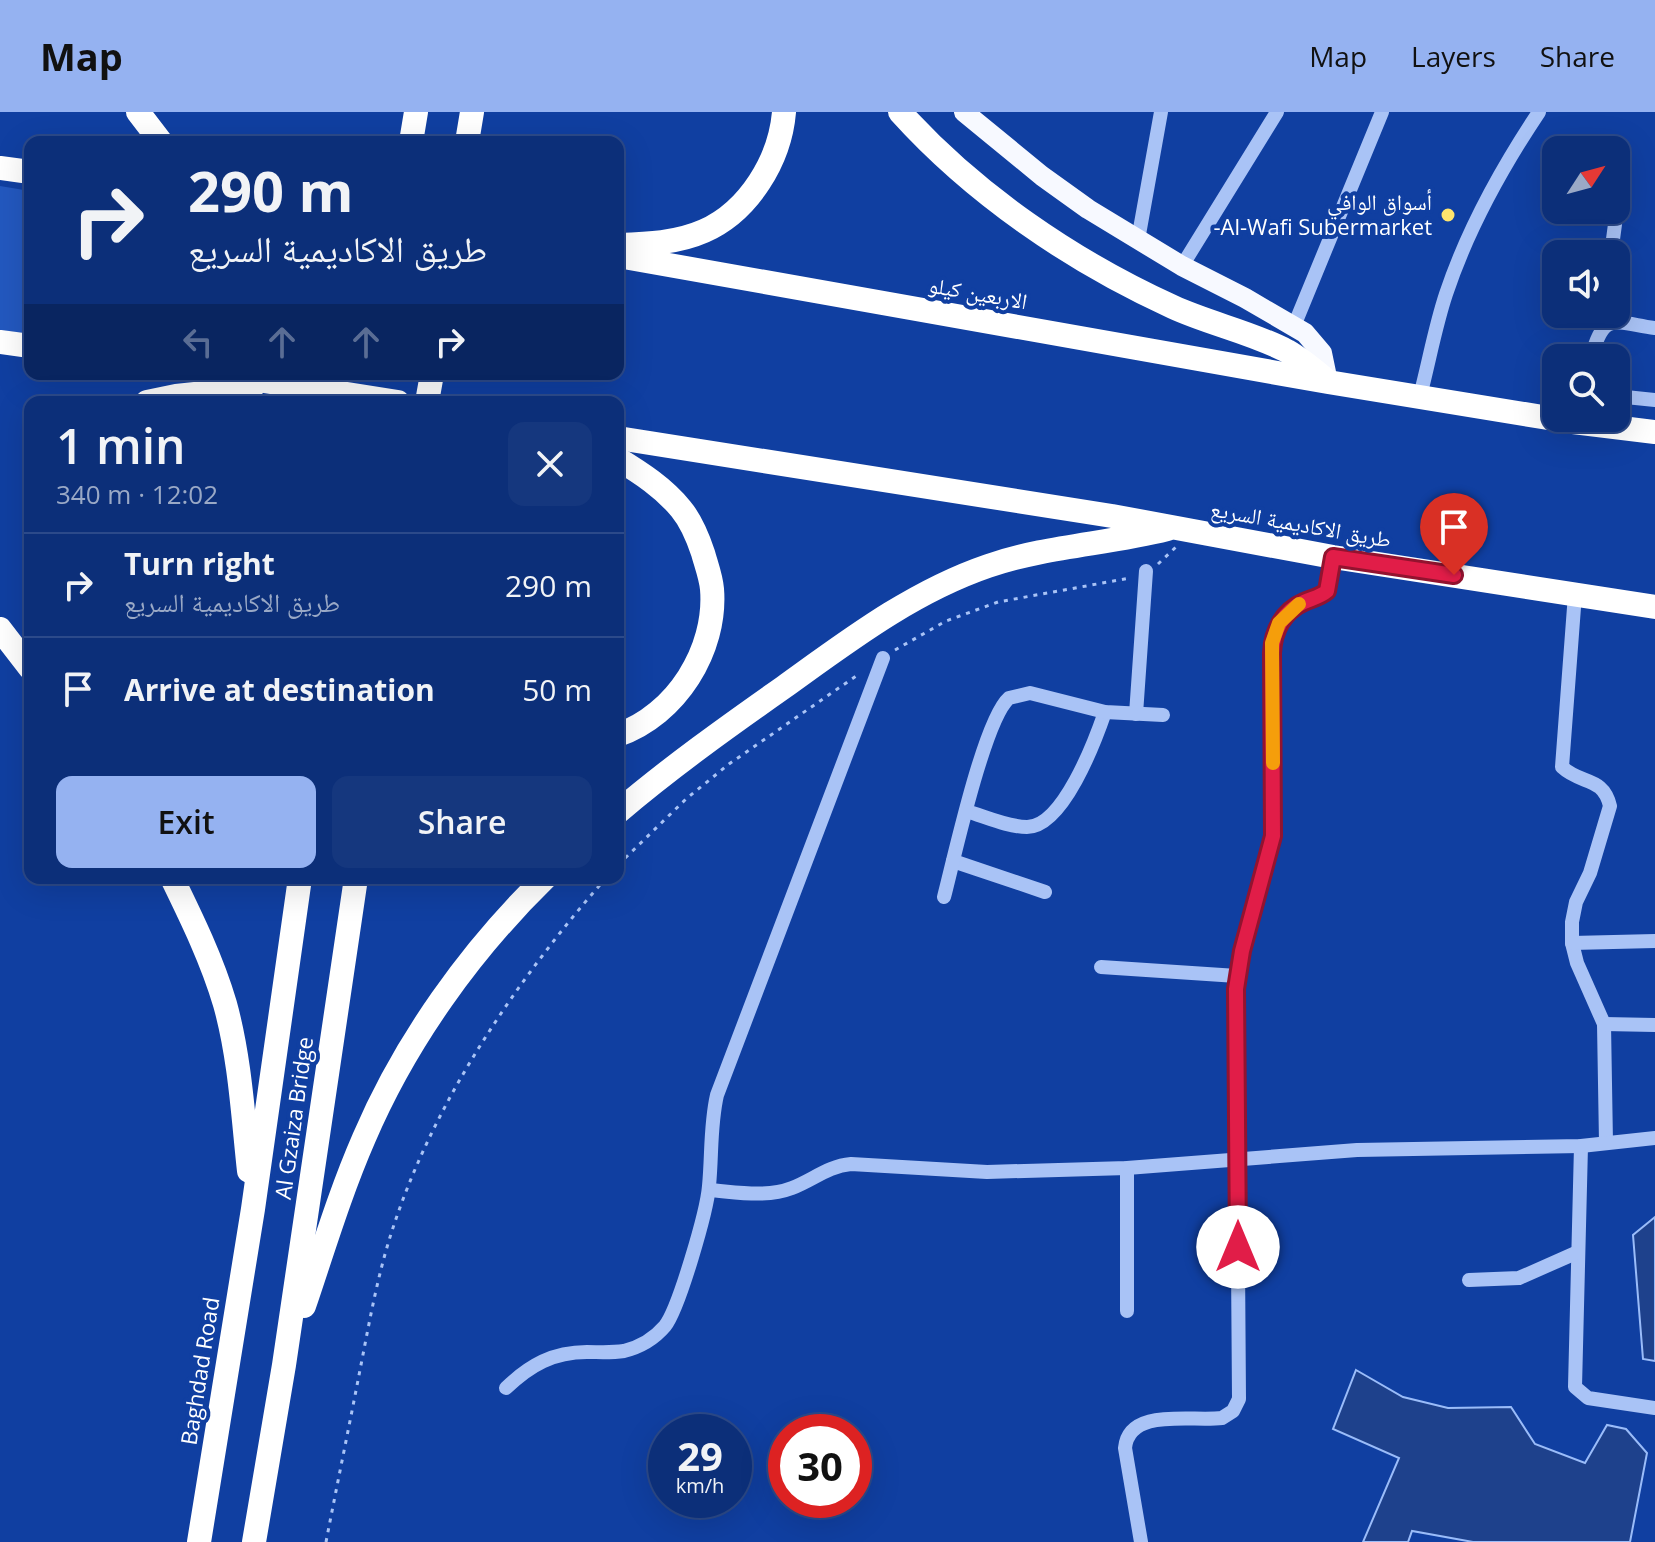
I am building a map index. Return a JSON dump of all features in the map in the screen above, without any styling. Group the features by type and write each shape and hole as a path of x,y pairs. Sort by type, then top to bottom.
{"highway":[{"path":"138,112 156,136"},
{"path":"468,136 472,112"},
{"path":"624,245 684,238 705,231 725,219 757,186 772,159 783,129 784,112"},
{"path":"900,112 975,182 1089,262 1174,307 1289,352 1328,382 1542,415"},
{"path":"0,168 24,171"},
{"name":"الاربعين كيلو","path":"624,257 1328,382"},
{"path":"0,342 24,345"},
{"path":"263,380 363,396"},
{"path":"176,396 292,384"},
{"path":"1630,428 1655,432"},
{"path":"624,439 1176,527"},
{"path":"624,463 657,485 682,510 701,546 712,590 710,621 703,647 687,678 666,706 645,722 624,732"},
{"path":"624,807 702,745 874,622 930,590 1010,558 1132,538 1176,527"},
{"name":"طريق الاكاديمية السريع","path":"1176,527 1333,557 1655,607"},
{"path":"0,629 24,660"},
{"path":"175,884 196,929 226,1009 242,1107 253,1209"},
{"name":"Al Gzaiza Bridge","path":"253,1209 299,884"},
{"name":"Al Gzaiza Bridge","path":"284,1365 355,884"},
{"path":"254,1542 284,1365 348,1177 382,1099 426,1025 467,968 540,884"},
{"name":"Baghdad Road","path":"199,1542 253,1209"}],"main road":[{"path":"964,112 980,120 1065,194 1182,266 1294,326 1322,353 1328,382"}],"street":[{"path":"1138,240 1161,112"},
{"path":"1182,266 1277,112"},
{"path":"1294,326 1382,112"},
{"path":"1420,396 1446,293 1482,207 1500,172 1539,112"},
{"path":"1630,324 1655,328"},
{"path":"1630,397 1655,400"},
{"path":"1141,1542 1125,1448 1128,1435 1137,1425 1149,1421 1222,1418 1233,1411 1239,1399 1237,976 1273,836 1272,643 1279,623 1286,615 1303,602 1327,591 1333,557"},
{"path":"1136,714 1146,571"},
{"path":"1575,594 1562,767 1570,774 1600,786 1610,806 1590,873 1576,902 1572,922 1572,943 1577,963 1604,1024 1606,1143"},
{"path":"506,1388 523,1372 543,1360 566,1352 615,1352 635,1348 652,1338 666,1324 676,1306 709,1190 713,1113 717,1095 883,658"},
{"path":"944,897 966,811 996,716 1009,698 1030,693 1105,712 1163,715"},
{"path":"966,811 1029,827 1048,817 1066,795 1093,748 1105,712"},
{"path":"953,861 1045,892"},
{"path":"1572,943 1655,941"},
{"path":"1101,967 1237,976"},
{"path":"1604,1024 1655,1025"},
{"path":"709,1190 779,1192 830,1168 851,1164 987,1172 1127,1168 1357,1150 1581,1146 1655,1138"},
{"path":"1581,1146 1575,1387 1588,1398 1655,1408"},
{"path":"1127,1168 1127,1311"},
{"path":"1469,1280 1519,1278 1578,1252"}],"path":[{"path":"326,1542 372,1300 391,1232 416,1167 474,1055 504,1008 570,919 601,884"}],"shaded area":[{"path":"0,186 24,190 24,333 0,330"},
{"path":"1655,1217 1655,1361 1643,1359 1633,1235"},
{"path":"1356,1370 1403,1397 1448,1408 1511,1407 1535,1444 1585,1463 1607,1425 1626,1429 1647,1453 1630,1542 1473,1542 1412,1531 1408,1542 1363,1542 1399,1458 1333,1429"}],"slow traffic":[{"path":"1273,763 1272,643 1279,623 1299,604"}],"place":[{"name":"أسواق الوافي -Al-Wafi Subermarket","path":"1448,215"}],"route":[{"path":"1238,1247 1236,989 1239,963 1273,836 1272,643 1275,632 1279,623 1294,608 1327,591 1333,557 1454,575"}]}
